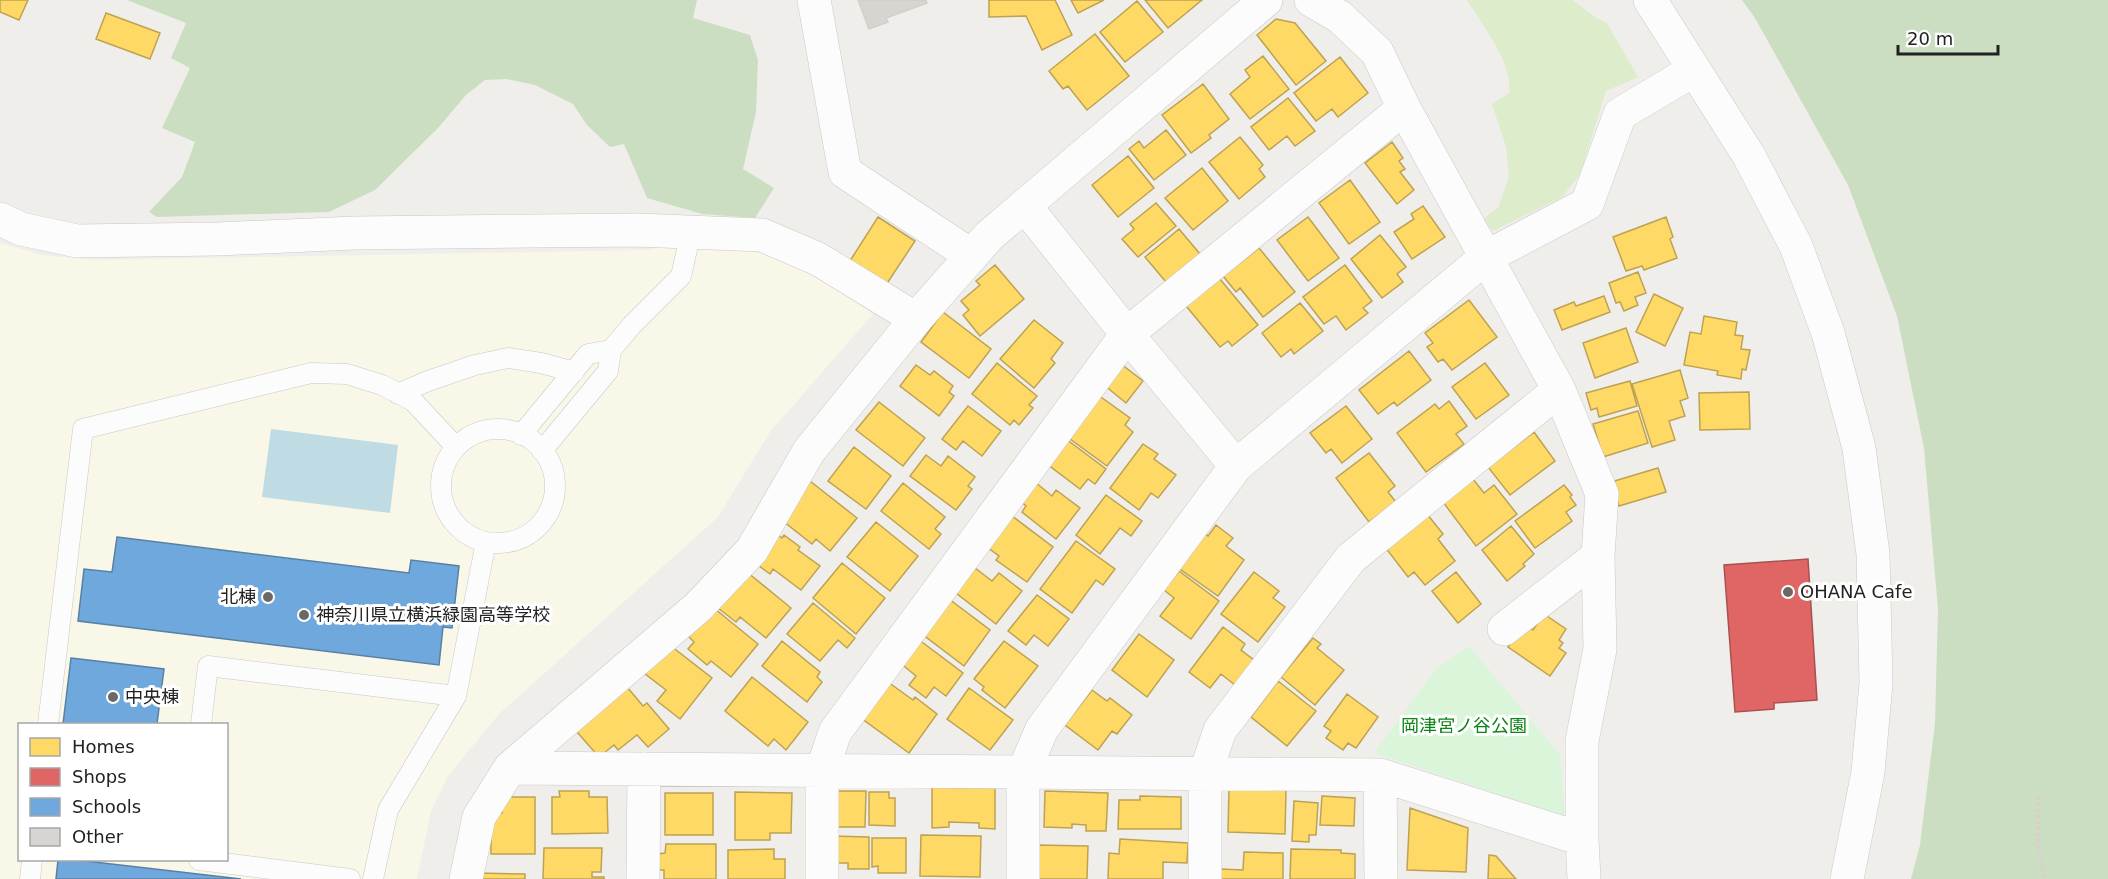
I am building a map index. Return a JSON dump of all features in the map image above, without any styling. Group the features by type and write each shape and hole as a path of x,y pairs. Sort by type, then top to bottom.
{"street":[{"path":"814,0 845,172 972,256"},
{"path":"466,879 479,817 510,768 698,607 752,550 809,451 916,319 989,236 1266,0"},
{"path":"1311,0 1340,17 1377,52 1404,108 1559,390 1602,494 1598,556 1600,649 1582,741 1584,879"},
{"path":"1650,0 1749,156 1796,246 1828,333 1859,448 1874,554 1876,683 1868,772 1847,879"},
{"path":"1023,879 1023,772 1042,729 1236,466 1486,257 1587,204 1620,114 1694,70"},
{"path":"822,879 822,771 835,732 1127,334 1404,108"},
{"path":"1025,206 1236,466"},
{"path":"0,219 21,230 77,241 218,239 354,233 637,230 762,235 818,259 916,319"},
{"path":"1205,879 1205,774 1220,730 1351,558 1559,390"},
{"path":"1504,629 1598,556"},
{"path":"510,768 1380,775 1582,839"},
{"path":"643,879 644,769"},
{"path":"1380,775 1381,879"}],"lane":[{"path":"542,451 608,371 611,350 632,325 681,276 691,232"},
{"path":"521,435 588,354 611,350"},
{"path":"398,394 465,368 508,358 541,363 574,372"},
{"path":"48,723 83,429 312,374 347,374 382,386 413,401 456,447"},
{"path":"489,429 507,429 521,435 529,438 548,458 554,475 554,496 547,515 539,526 518,540 486,542 461,530 446,512 440,489 442,468 451,452 470,435 489,429"},
{"path":"373,879 388,810 456,696 486,542"},
{"path":"201,723 208,666 456,696"},
{"path":"30,879 32,861"},
{"path":"207,861 350,879"}],"path":[{"path":"2038,797 2038,842 2043,879"}],"shaded area":[{"name":"神奈川県立横浜緑園高等学校","path":"688,242 728,243 807,268 873,314 770,432 718,517 499,714 448,776 431,811 417,879 0,879 0,243 42,255 93,260 648,250"}],"green space":[{"path":"127,0 697,0 693,18 750,35 758,60 756,112 743,169 774,188 755,218 702,214 647,198 624,144 610,147 587,125 573,104 535,85 507,79 485,80 466,95 438,128 375,190 329,212 157,217 149,212 182,177 195,142 162,128 190,68 171,58 186,23"},
{"path":"1467,0 1573,0 1607,23 1638,77 1606,91 1580,175 1562,197 1493,231 1483,219 1498,208 1509,176 1506,147 1492,104 1509,93 1509,81 1495,45"},
{"path":"1742,0 2108,0 2108,879 1911,879 1920,845 1935,723 1938,609 1924,448 1897,316 1848,185 1755,18"},
{"name":"岡津宮ノ谷公園","path":"1469,646 1560,755 1565,817 1374,753 1436,669"}],"water":[{"path":"271,429 398,445 390,513 262,497"}],"building: Homes":[{"path":"0,0 28,0 19,20 0,12"},
{"path":"989,0 1055,0 1072,35 1042,50 1026,16 989,17"},
{"path":"1071,0 1104,0 1078,13"},
{"path":"1145,0 1202,0 1168,28"},
{"path":"1137,1 1163,32 1125,62 1100,32"},
{"path":"106,13 160,33 150,59 96,39"},
{"path":"1276,19 1295,23 1326,61 1296,85 1257,35"},
{"path":"1095,34 1129,76 1087,110 1068,86 1063,89 1049,71"},
{"path":"1263,56 1289,89 1250,119 1230,94 1250,77 1245,70"},
{"path":"1340,57 1368,93 1338,117 1332,109 1316,121 1294,93"},
{"path":"1203,84 1229,119 1209,135 1211,138 1191,153 1162,115"},
{"path":"1288,98 1315,131 1295,146 1287,136 1269,150 1251,127"},
{"path":"1166,130 1186,155 1154,180 1129,149 1139,141 1144,148"},
{"path":"1240,137 1263,165 1259,169 1265,177 1239,199 1209,162"},
{"path":"1392,142 1403,158 1399,161 1405,169 1400,172 1414,190 1397,204 1365,163"},
{"path":"1128,156 1154,188 1118,217 1092,185"},
{"path":"1202,168 1228,201 1193,230 1165,198"},
{"path":"1350,180 1380,222 1349,244 1319,203"},
{"path":"1156,203 1176,226 1138,257 1122,239 1134,229 1130,224"},
{"path":"1423,206 1445,237 1412,259 1394,232 1414,219 1411,214"},
{"path":"878,217 915,241 884,288 848,264"},
{"path":"1308,217 1339,258 1308,281 1277,240"},
{"path":"1666,217 1673,237 1670,239 1677,258 1644,270 1642,266 1626,271 1613,237"},
{"path":"1179,229 1200,254 1166,282 1145,257"},
{"path":"1380,235 1406,267 1397,274 1403,282 1382,298 1351,259"},
{"path":"1259,248 1295,292 1263,317 1240,288 1236,292 1223,276"},
{"path":"995,265 1024,299 980,336 963,315 969,310 961,301 980,285 976,281"},
{"path":"1345,265 1372,301 1363,308 1368,313 1346,330 1336,316 1324,324 1303,297"},
{"path":"1638,272 1646,293 1635,297 1638,305 1624,311 1620,302 1616,303 1609,283"},
{"path":"1215,273 1258,325 1232,346 1228,341 1220,347 1182,301"},
{"path":"1654,294 1683,308 1665,346 1636,332"},
{"path":"1604,296 1610,312 1562,330 1554,310 1574,302 1576,306"},
{"path":"1469,300 1497,337 1452,370 1443,359 1438,362 1427,347 1433,343 1425,333"},
{"path":"1300,303 1323,331 1294,354 1291,349 1281,357 1262,333"},
{"path":"943,312 991,349 969,378 921,342"},
{"path":"1704,316 1737,322 1735,335 1743,336 1741,349 1750,350 1746,370 1742,369 1741,379 1717,375 1718,371 1684,365 1690,332 1701,334"},
{"path":"1034,320 1063,343 1051,359 1055,363 1034,388 1000,359"},
{"path":"1626,328 1638,362 1595,378 1583,343"},
{"path":"1409,351 1431,380 1397,406 1394,402 1378,414 1359,390"},
{"path":"997,363 1037,396 1029,405 1033,408 1019,425 1014,420 1010,425 972,394"},
{"path":"1485,363 1509,395 1476,419 1452,387"},
{"path":"1121,364 1143,381 1126,403 1104,385"},
{"path":"916,365 930,375 934,371 953,386 949,392 954,396 939,416 900,386"},
{"path":"1680,370 1688,398 1680,401 1685,416 1669,421 1675,440 1652,447 1632,384"},
{"path":"1630,381 1637,406 1599,417 1597,408 1591,410 1586,393"},
{"path":"1749,392 1750,429 1700,430 1699,393"},
{"path":"1098,395 1130,418 1125,425 1133,432 1107,466 1066,436"},
{"path":"1449,401 1467,426 1456,434 1464,444 1426,472 1397,433 1435,404 1439,409"},
{"path":"879,402 925,438 903,466 856,430"},
{"path":"968,406 1001,431 982,456 963,441 956,450 942,439"},
{"path":"1346,406 1372,439 1342,463 1331,449 1326,453 1310,433"},
{"path":"1638,411 1648,443 1603,457 1593,424"},
{"path":"1534,432 1555,461 1510,495 1488,467"},
{"path":"1066,439 1106,469 1095,484 1088,479 1080,489 1047,464"},
{"path":"1143,444 1158,454 1154,459 1176,475 1158,498 1151,493 1139,510 1110,488"},
{"path":"854,447 891,476 866,509 828,481"},
{"path":"1369,453 1395,486 1388,492 1396,502 1369,522 1336,478"},
{"path":"926,455 941,466 948,456 975,477 968,486 972,489 956,510 910,476"},
{"path":"1658,468 1666,492 1619,506 1611,482"},
{"path":"1473,479 1484,493 1494,485 1517,514 1476,546 1443,502"},
{"path":"810,481 857,518 830,551 816,539 812,544 783,521"},
{"path":"1035,482 1052,496 1056,490 1080,508 1056,539 1022,512 1026,506 1020,501"},
{"path":"903,483 945,517 935,529 941,534 929,549 881,511"},
{"path":"1564,485 1576,505 1566,512 1572,521 1535,548 1515,521"},
{"path":"1106,495 1142,521 1131,536 1120,528 1100,554 1076,535"},
{"path":"1008,513 1053,547 1027,582 996,560 999,556 984,545"},
{"path":"1427,514 1443,534 1438,539 1455,561 1425,585 1414,572 1408,577 1385,547"},
{"path":"876,522 918,556 890,591 847,557"},
{"path":"1216,525 1233,538 1226,546 1244,560 1218,596 1177,567 1204,532 1208,536"},
{"path":"1511,526 1534,554 1523,564 1525,566 1507,581 1482,550"},
{"path":"773,531 782,538 784,535 800,547 798,550 820,566 801,590 773,569 770,574 751,560"},
{"path":"1076,541 1115,569 1103,585 1096,580 1072,613 1040,589"},
{"path":"842,563 885,598 856,634 813,598"},
{"path":"975,568 992,581 999,573 1022,591 996,624 956,593"},
{"path":"1179,571 1219,601 1191,639 1160,616 1174,598 1164,590"},
{"path":"747,572 791,608 766,638 740,617 736,622 718,608"},
{"path":"1254,572 1279,591 1273,598 1285,607 1258,642 1221,614"},
{"path":"1456,572 1481,604 1458,623 1432,591"},
{"path":"1037,595 1069,619 1048,646 1034,635 1026,645 1008,631"},
{"path":"949,599 990,630 964,666 922,634"},
{"path":"813,603 855,638 847,648 838,640 820,661 787,634"},
{"path":"709,604 758,644 731,677 711,661 707,665 688,649 694,642 685,633"},
{"path":"1544,614 1566,629 1559,640 1563,643 1559,648 1566,653 1550,676 1508,647 1524,624 1533,630"},
{"path":"1223,627 1245,644 1241,650 1254,660 1235,685 1221,674 1210,688 1189,672"},
{"path":"1139,634 1174,660 1147,697 1112,670"},
{"path":"1313,638 1321,644 1317,648 1344,670 1315,705 1281,677"},
{"path":"918,639 963,673 946,696 934,687 926,698 909,685 916,676 899,662"},
{"path":"782,641 820,672 817,677 822,682 807,702 762,666"},
{"path":"1004,641 1038,666 1005,708 982,690 984,687 974,679"},
{"path":"667,643 712,678 680,719 657,701 666,690 644,673"},
{"path":"752,677 808,722 786,750 774,739 768,746 725,711"},
{"path":"622,681 643,706 647,703 669,729 648,747 637,735 618,750 614,745 599,757 570,724"},
{"path":"1278,681 1316,711 1287,746 1251,717"},
{"path":"888,682 913,700 915,697 937,714 909,753 861,718"},
{"path":"969,688 1013,720 990,750 947,719"},
{"path":"1092,690 1107,701 1110,698 1132,715 1117,734 1112,731 1098,750 1065,725"},
{"path":"1347,694 1378,717 1356,748 1348,743 1343,750 1326,738 1331,731 1324,726"},
{"path":"932,787 995,788 995,829 979,828 979,823 949,822 949,827 932,828"},
{"path":"1229,788 1286,790 1285,834 1228,832"},
{"path":"559,791 589,791 589,797 607,797 608,833 552,834 552,797 560,797"},
{"path":"837,791 866,791 865,827 836,827"},
{"path":"1045,791 1108,793 1106,831 1086,831 1086,825 1072,824 1072,828 1044,827"},
{"path":"735,792 792,793 791,833 770,833 770,840 735,840"},
{"path":"869,792 889,792 889,798 895,798 895,826 869,825"},
{"path":"665,793 713,793 713,835 665,835"},
{"path":"1140,796 1181,797 1181,829 1118,829 1119,800 1140,800"},
{"path":"1322,796 1355,798 1354,826 1320,825"},
{"path":"502,797 535,797 535,854 491,854 491,813 502,813"},
{"path":"1294,801 1318,803 1316,835 1309,835 1309,842 1292,841"},
{"path":"1410,808 1468,828 1466,872 1407,870"},
{"path":"921,835 981,836 980,877 920,876"},
{"path":"831,836 869,837 869,869 848,869 848,863 835,863"},
{"path":"872,838 906,838 906,873 878,873 878,866 872,867"},
{"path":"1120,839 1188,843 1187,863 1163,862 1163,879 1108,879 1109,853 1119,854"},
{"path":"666,844 716,844 716,879 664,879 664,870 659,870 658,854 665,853"},
{"path":"1038,845 1088,846 1087,879 1037,879"},
{"path":"544,848 602,848 601,872 592,872 592,877 604,877 604,879 543,879"},
{"path":"774,849 774,859 785,859 785,879 728,879 728,850"},
{"path":"1291,849 1341,850 1341,853 1355,854 1355,879 1290,879"},
{"path":"1244,852 1283,853 1283,879 1221,879 1221,869 1243,870"},
{"path":"1489,855 1496,856 1516,879 1488,879"},
{"path":"477,873 525,874 525,879 477,879"}],"building: Shops":[{"path":"1808,559 1817,700 1774,703 1774,709 1735,712 1724,565"}],"building: Schools":[{"name":"北棟","path":"117,537 409,573 411,560 459,566 452,628 443,627 439,665 78,621 84,569 112,572"},
{"name":"中央棟","path":"71,658 164,669 157,723 63,723"},
{"path":"58,861 86,861 241,879 56,879"}],"building: Other":[{"path":"858,0 926,0 927,3 886,18 888,22 869,29"}],"place":[{"name":"OHANA Cafe","path":"1788,592"},
{"name":"北棟","path":"268,597"},
{"name":"神奈川県立横浜緑園高等学校","path":"304,615"},
{"name":"中央棟","path":"113,697"}]}
